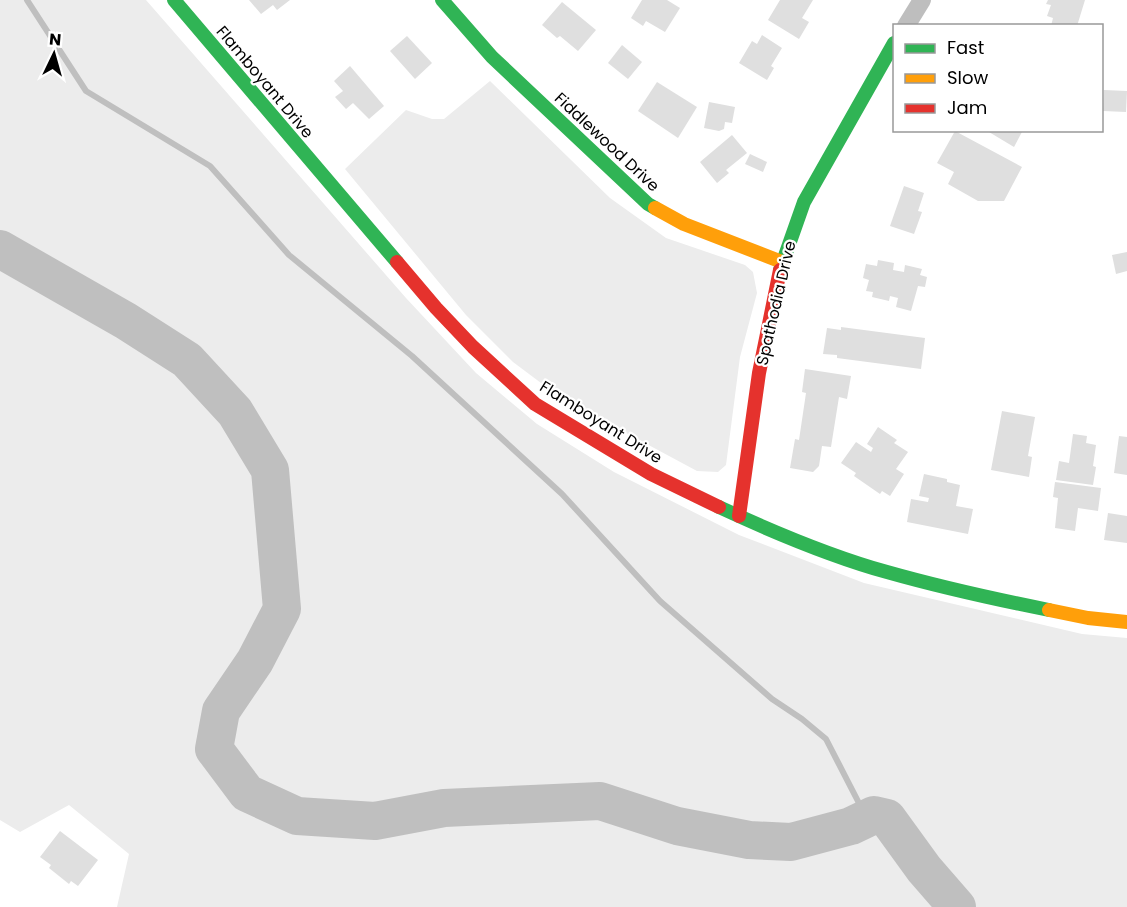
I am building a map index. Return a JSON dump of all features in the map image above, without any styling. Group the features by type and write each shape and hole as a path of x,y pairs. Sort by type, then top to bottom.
{"street":[{"name":"Flamboyant Drive","path":"174,0 436,308 473,347 527,397 578,431 651,474 795,541 885,572 993,599 1089,618 1127,622"},
{"name":"Fiddlewood Drive","path":"442,0 492,57 648,204 684,224 782,262"},
{"path":"907,24 922,0"},
{"name":"Spathodia Drive","path":"739,516 759,373 782,262 804,202 893,45"}],"shaded area":[{"path":"0,0 146,0 406,298 476,373 537,424 614,472 739,535 864,583 1082,634 1127,638 1127,907 117,907 129,854 69,805 20,832 0,820"},
{"path":"490,81 610,198 666,238 745,265 753,272 757,293 740,357 726,465 718,472 697,471 561,398 513,362 466,315 345,169 406,110 432,119 444,119"}],"building":[{"path":"249,0 290,0 277,10 273,5 261,14"},
{"path":"642,0 667,0 680,8 665,32 646,21 643,26 631,18"},
{"path":"780,0 813,0 802,18 809,22 799,39 768,20"},
{"path":"1048,0 1085,0 1078,24 1052,24 1053,18 1047,16 1051,5 1046,4"},
{"path":"562,2 596,30 578,51 542,25"},
{"path":"762,35 782,48 771,66 774,68 767,80 739,63 752,41 757,44"},
{"path":"407,36 432,63 415,79 390,51"},
{"path":"622,45 642,62 628,79 608,63"},
{"path":"350,66 384,106 369,119 353,103 346,109 335,97 343,91 334,81"},
{"path":"657,82 697,107 678,138 638,111"},
{"path":"1104,90 1127,91 1126,112 1103,111"},
{"path":"709,102 735,107 732,123 725,122 724,129 719,131 704,128"},
{"path":"954,132 957,132 1022,167 1004,201 978,201 948,184 954,172 937,163"},
{"path":"989,132 1022,132 1014,147"},
{"path":"732,135 747,153 726,170 729,173 717,183 700,162"},
{"path":"750,154 767,162 763,172 745,164"},
{"path":"904,186 924,193 918,211 922,212 914,234 890,226"},
{"path":"1127,252 1127,271 1116,274 1112,255"},
{"path":"878,260 894,263 893,270 904,272 905,265 922,269 920,275 927,277 925,287 918,286 911,311 896,307 898,298 890,296 889,301 872,297 873,292 866,291 869,280 863,278 866,264 877,266"},
{"path":"841,327 925,338 921,369 837,358 837,355 823,354 827,328 841,330"},
{"path":"805,369 851,376 847,399 839,397 831,447 822,446 819,466 813,472 790,468 795,439 799,440 806,393 802,392"},
{"path":"1002,411 1035,417 1028,456 1032,457 1029,477 991,470"},
{"path":"878,427 897,440 894,443 908,452 896,469 904,474 890,496 882,491 880,494 854,476 856,473 841,463 856,442 871,452 873,448 867,444"},
{"path":"1073,434 1087,436 1086,443 1096,445 1093,485 1056,480 1059,461 1069,463"},
{"path":"1119,436 1127,437 1127,475 1114,473"},
{"path":"924,474 947,479 947,482 960,485 956,506 973,509 968,534 907,522 911,499 928,502 929,498 919,496"},
{"path":"1055,482 1101,488 1098,511 1078,508 1075,531 1055,528 1058,498 1053,497"},
{"path":"1108,513 1127,516 1127,543 1104,540"},
{"path":"60,831 98,860 78,886 71,881 69,884 49,868 51,865 40,857"}],"waterway":[{"path":"27,0 86,91 210,166 289,255 412,356 562,494 660,601 772,699 826,739 862,809 874,815"},
{"path":"0,249 126,321 187,360 235,412 270,470 282,609 255,661 221,711 214,749 247,793 297,816 375,821 444,808 600,801 677,826 749,840 791,842 851,826 874,815 887,818 924,869 957,907"}],"traffic: fast":[{"path":"174,0 397,262"},
{"path":"442,0 492,57 648,204 655,208"},
{"path":"780,270 804,202 893,45"},
{"path":"719,507 801,543 865,566 947,588 1049,610"}],"traffic: slow":[{"path":"655,208 684,224 782,262"},
{"path":"1049,610 1088,618 1127,622"}],"traffic: jam":[{"path":"397,262 473,347 535,404 651,474 719,507"},
{"path":"739,516 759,373 780,270"}]}
